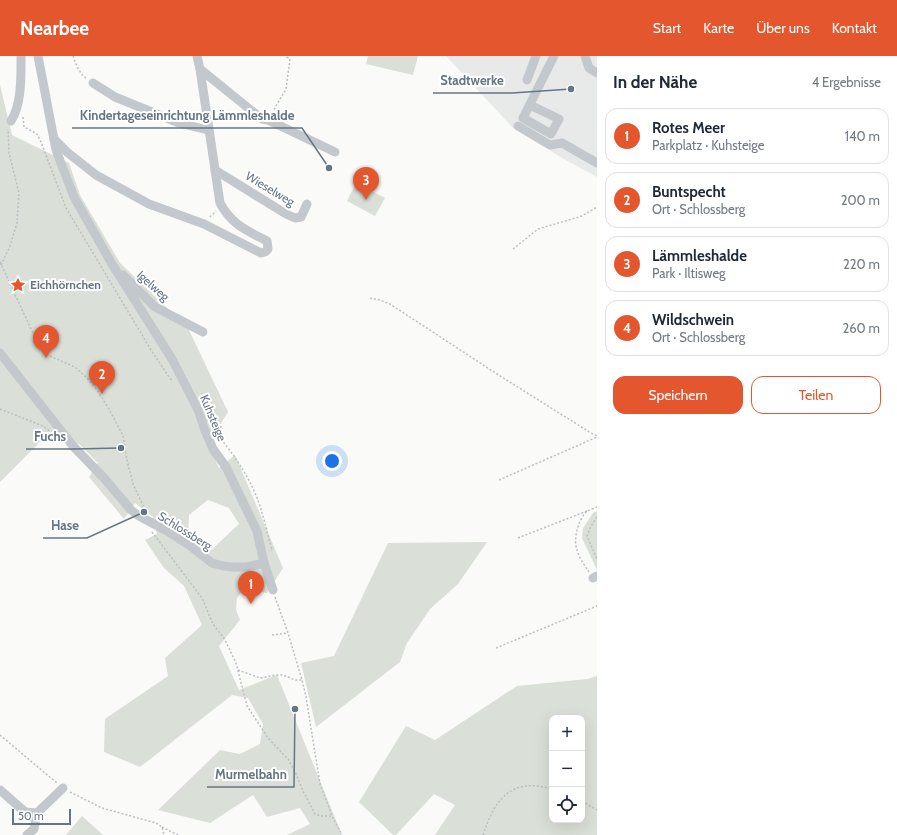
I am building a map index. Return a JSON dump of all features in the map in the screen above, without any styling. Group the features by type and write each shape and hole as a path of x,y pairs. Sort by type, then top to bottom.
{"street":[{"path":"11,120 21,84 21,56"},
{"path":"38,56 56,150 74,197 112,264"},
{"path":"54,139 67,152 96,175 150,204 204,224 261,253 265,252 268,249 267,241 238,226 226,214 221,205 197,56"},
{"path":"527,80 536,56"},
{"path":"530,105 559,119 551,134 523,118 554,56"},
{"path":"585,56 589,68 597,73"},
{"path":"200,69 262,119 268,120 335,152"},
{"path":"93,83 115,97 179,122 208,130"},
{"path":"540,128 547,113"},
{"path":"518,126 550,145 562,143 597,163"},
{"name":"Wieselweg","path":"215,170 286,214 295,218 301,217 307,204"},
{"name":"Igelweg","path":"112,264 155,307 202,332"},
{"name":"Kuhsteige","path":"112,264 172,359 199,412 213,449 226,467 257,531 264,563 273,590"},
{"name":"Schlossberg","path":"0,353 73,446 104,478 131,510 178,538 212,563 223,566 247,567 264,563"},
{"path":"27,835 34,829 37,813 63,788"},
{"path":"0,790 25,812 37,813"}],"path":[{"path":"73,56 82,75 93,83"},
{"path":"268,120 286,89 290,59 285,56"},
{"path":"1,265 10,246 17,223 19,193 9,153 7,131 11,120"},
{"path":"204,224 221,205"},
{"path":"513,249 538,229 582,216 597,207"},
{"path":"0,262 38,344 45,354 75,366 90,380 109,409 123,436 133,484 148,517 150,530 202,598 213,624 225,640 238,670 247,706 268,738 288,759 298,776 303,791 315,814 320,816 332,816"},
{"path":"370,298 390,304 591,434 597,436"},
{"path":"0,409 43,426 53,433"},
{"path":"498,480 597,436"},
{"path":"518,538 597,507"},
{"path":"587,511 577,529 575,540 576,550 595,577"},
{"path":"597,517 587,536 597,559"},
{"path":"273,590 302,680 320,784 332,816 342,835"},
{"path":"496,648 597,606"},
{"path":"272,635 288,633"},
{"path":"238,670 260,678 283,675 295,680 302,680"},
{"path":"0,735 63,788 87,802 102,808 156,823 178,835"},
{"path":"483,835 497,802 508,792 520,787 532,785 549,788"},
{"path":"585,803 597,810"},
{"path":"162,827 164,835"}],"shaded area":[{"path":"368,56 418,56 413,75 366,64"},
{"path":"446,56 597,56 597,177 562,158 513,128"},
{"path":"0,85 12,135 69,163 80,195 120,263 188,328 228,412 208,444 219,468 235,455 283,568 267,593 244,589 237,598 236,610 240,620 219,646 239,690 277,675 342,835 287,835 310,824 300,808 267,817 253,795 210,823 158,810 220,750 240,754 260,744 263,724 248,698 232,695 140,767 104,752 105,719 168,676 165,658 202,625 184,586 164,568 145,540 157,534 153,517 135,503 124,519 89,477 98,463 79,444 45,437 0,482","holes":["208,500 229,508 239,524 209,552 188,538 189,515"]},
{"path":"356,183 385,198 375,216 347,201"},
{"path":"597,511 597,570 582,538 583,528 593,513"},
{"path":"487,542 458,584 430,609 407,643 400,662 316,727 301,663 334,656 388,543"},
{"path":"597,676 597,835 435,835 455,805 434,794 396,835 393,835 359,802 406,726 435,740 517,686 587,679"},
{"path":"82,816 103,835 66,835"}],"place":[{"name":"Stadtwerke","path":"571,89"},
{"name":"Kindertageseinrichtung Lämmleshalde","path":"329,168"},
{"name":"Lämmleshalde","path":"366,200"},
{"name":"Eichhörnchen","path":"18,285"},
{"name":"Wildschwein","path":"46,358"},
{"name":"Buntspecht","path":"102,394"},
{"name":"Fuchs","path":"121,448"},
{"name":"Hase","path":"144,512"},
{"name":"Rotes Meer","path":"251,604"},
{"name":"Murmelbahn","path":"295,709"}]}
